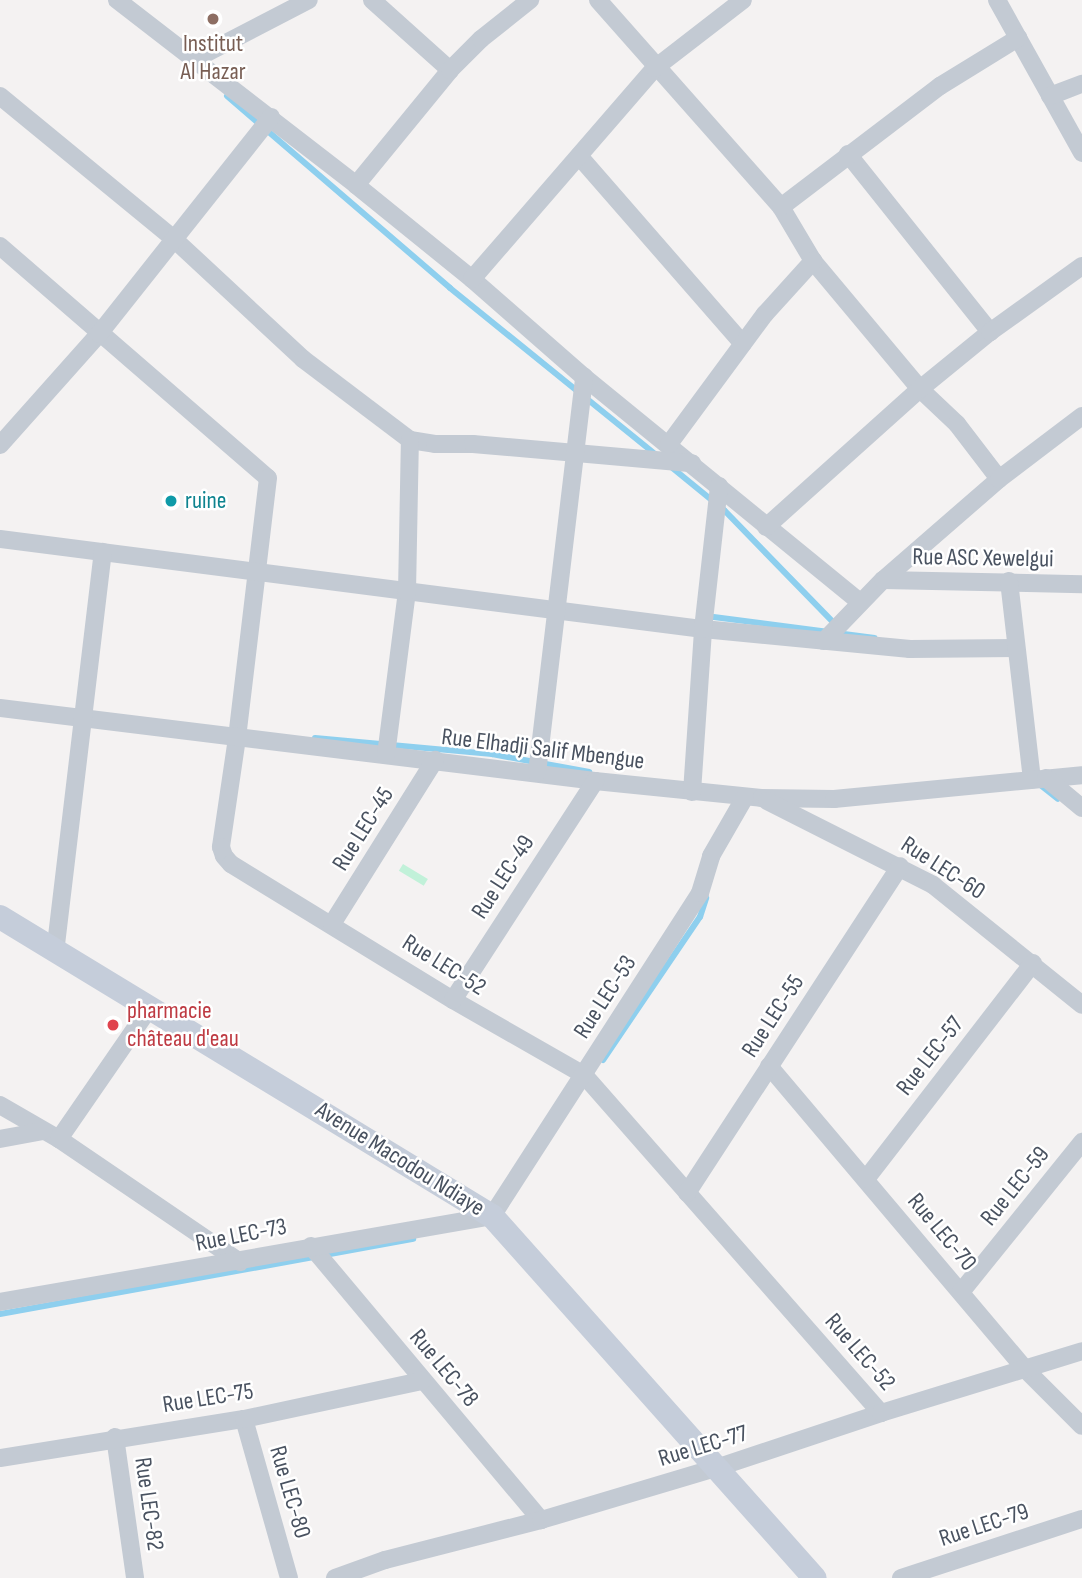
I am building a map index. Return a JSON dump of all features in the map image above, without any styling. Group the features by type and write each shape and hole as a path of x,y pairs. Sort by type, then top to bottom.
{"street":[{"path":"117,0 356,185 472,279 584,377 860,602"},
{"path":"195,59 309,0"},
{"path":"372,0 450,70"},
{"path":"356,185 450,70 481,39 530,0"},
{"path":"598,0 655,68 781,207 813,261 920,389 957,424 999,479"},
{"path":"472,279 655,68 743,0"},
{"path":"997,0 1082,153"},
{"path":"781,207 940,86 1018,38"},
{"path":"1050,96 1082,84"},
{"path":"0,96 175,240 303,359 410,440 692,463"},
{"path":"0,445 99,334 271,117"},
{"path":"848,154 990,332"},
{"path":"579,156 743,344"},
{"path":"0,246 99,334"},
{"path":"668,444 804,267 813,261"},
{"path":"766,527 920,389 990,332 1082,266"},
{"name":"Rue LEC-52","path":"99,334 268,478 221,847 224,856 231,864 453,1000 584,1075 881,1413"},
{"path":"537,773 584,377"},
{"path":"824,641 883,580 999,479 1082,416"},
{"path":"386,755 407,592 410,440"},
{"path":"692,792 703,628 719,486"},
{"path":"0,538 703,628 911,649 1016,648"},
{"path":"55,953 86,718 103,552"},
{"name":"Rue ASC Xewelgui","path":"883,580 1082,584"},
{"path":"1009,582 1016,648 1039,779 1082,808"},
{"name":"Rue Elhadji Salif Mbengue","path":"0,708 595,781 753,797 834,799 1082,775"},
{"name":"Rue LEC-45","path":"332,924 435,760"},
{"name":"Rue LEC-49","path":"453,1000 595,781"},
{"name":"Rue LEC-60","path":"753,797 900,866 933,885 1082,1004"},
{"name":"Rue LEC-53","path":"492,1216 700,894 711,856 753,797"},
{"name":"Rue LEC-55","path":"687,1192 900,866"},
{"name":"Avenue Macodou Ndiaye","path":"0,917 55,953 150,1007 492,1216 719,1467 815,1578"},
{"name":"Rue LEC-57","path":"866,1179 1033,963"},
{"path":"0,1139 51,1135 150,1007"},
{"name":"Rue LEC-70","path":"769,1066 1027,1370 1082,1426"},
{"path":"0,1105 51,1135 240,1262"},
{"name":"Rue LEC-59","path":"961,1292 1082,1142"},
{"name":"Rue LEC-73","path":"0,1302 492,1216"},
{"name":"Rue LEC-78","path":"311,1246 541,1520"},
{"name":"Rue LEC-77","path":"335,1578 385,1560 541,1520 719,1467 881,1413 1082,1351"},
{"name":"Rue LEC-75","path":"0,1458 115,1437 244,1419 422,1381"},
{"name":"Rue LEC-80","path":"244,1419 289,1578"},
{"name":"Rue LEC-82","path":"115,1437 135,1578"},
{"name":"Rue LEC-79","path":"901,1578 1082,1519"}],"green space":[{"path":"403,864 428,879 424,886 399,871"}],"waterway":[{"path":"227,96 450,288 656,455"},
{"path":"670,466 724,510 836,625"},
{"path":"706,616 875,638"},
{"path":"315,738 492,754 589,772"},
{"path":"1039,784 1058,799"},
{"path":"603,1060 700,917 706,898"},
{"path":"0,1314 413,1239"}],"place":[{"name":"Institut Al Hazar","path":"213,19"},
{"name":"ruine","path":"171,501"},
{"name":"pharmacie château d'eau","path":"113,1025"}]}
